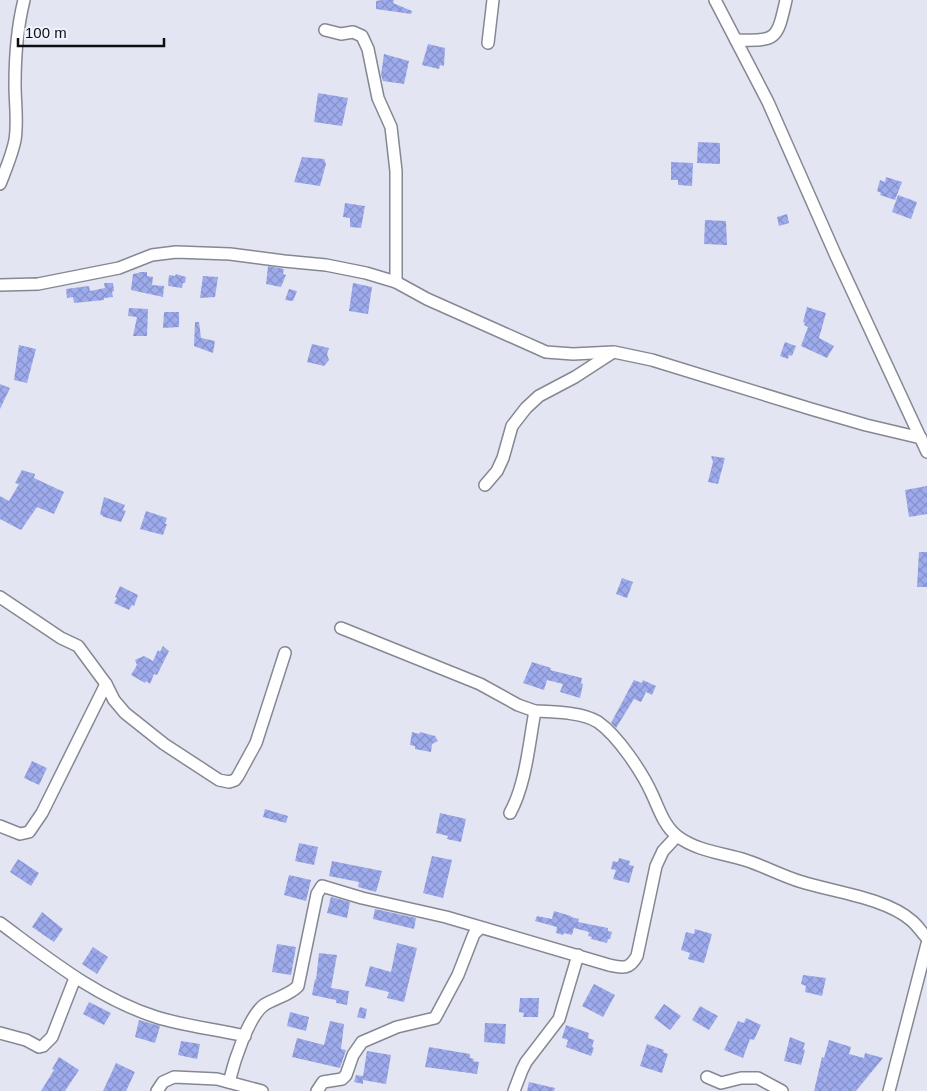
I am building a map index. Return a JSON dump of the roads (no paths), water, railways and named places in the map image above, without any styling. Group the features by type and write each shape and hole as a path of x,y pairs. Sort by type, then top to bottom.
{"street":[{"path":"0,184 11,158 15,138 18,26 24,0"},
{"path":"488,43 492,0"},
{"path":"715,0 768,102 836,256 927,452"},
{"path":"736,40 764,41 774,34 780,27 786,0"},
{"path":"325,30 341,34 353,32 362,36 368,49 378,98 391,127 396,171 396,282"},
{"path":"0,285 38,284 119,268 152,255 176,252 230,254 326,265 366,273 396,282 427,299 546,352 573,354 614,352 652,360 866,425 921,438"},
{"path":"485,485 497,471 503,458 512,426 526,408 539,396 575,378 614,352"},
{"path":"0,597 54,633 78,646 106,684 114,700 125,713 193,764 219,780 229,782 235,780 238,776 256,743 285,653"},
{"path":"341,628 472,681 518,705 535,710 568,712 597,722 618,741 645,777 666,825 677,836 710,851 745,860 802,882 877,903 912,921 927,938"},
{"path":"0,826 20,834 29,832 42,813 106,684"},
{"path":"510,813 517,800 535,710"},
{"path":"229,1082 235,1058 256,1013 264,1005 294,990 298,986 317,894 322,886 362,898 446,917 626,967 632,965 636,956 656,866 663,851 677,836"},
{"path":"0,923 75,978 123,1004 156,1017 245,1036"},
{"path":"317,1091 323,1082 342,1079 346,1075 354,1055 362,1042 398,1027 435,1018 458,975 474,934 480,928"},
{"path":"891,1089 927,944"},
{"path":"514,1091 526,1062 559,1019 578,955"},
{"path":"0,1033 26,1040 39,1047 44,1046 52,1037 75,978"},
{"path":"157,1091 164,1082 174,1077 217,1079 262,1091"},
{"path":"707,1077 722,1083 741,1078 758,1078 782,1091"}]}
